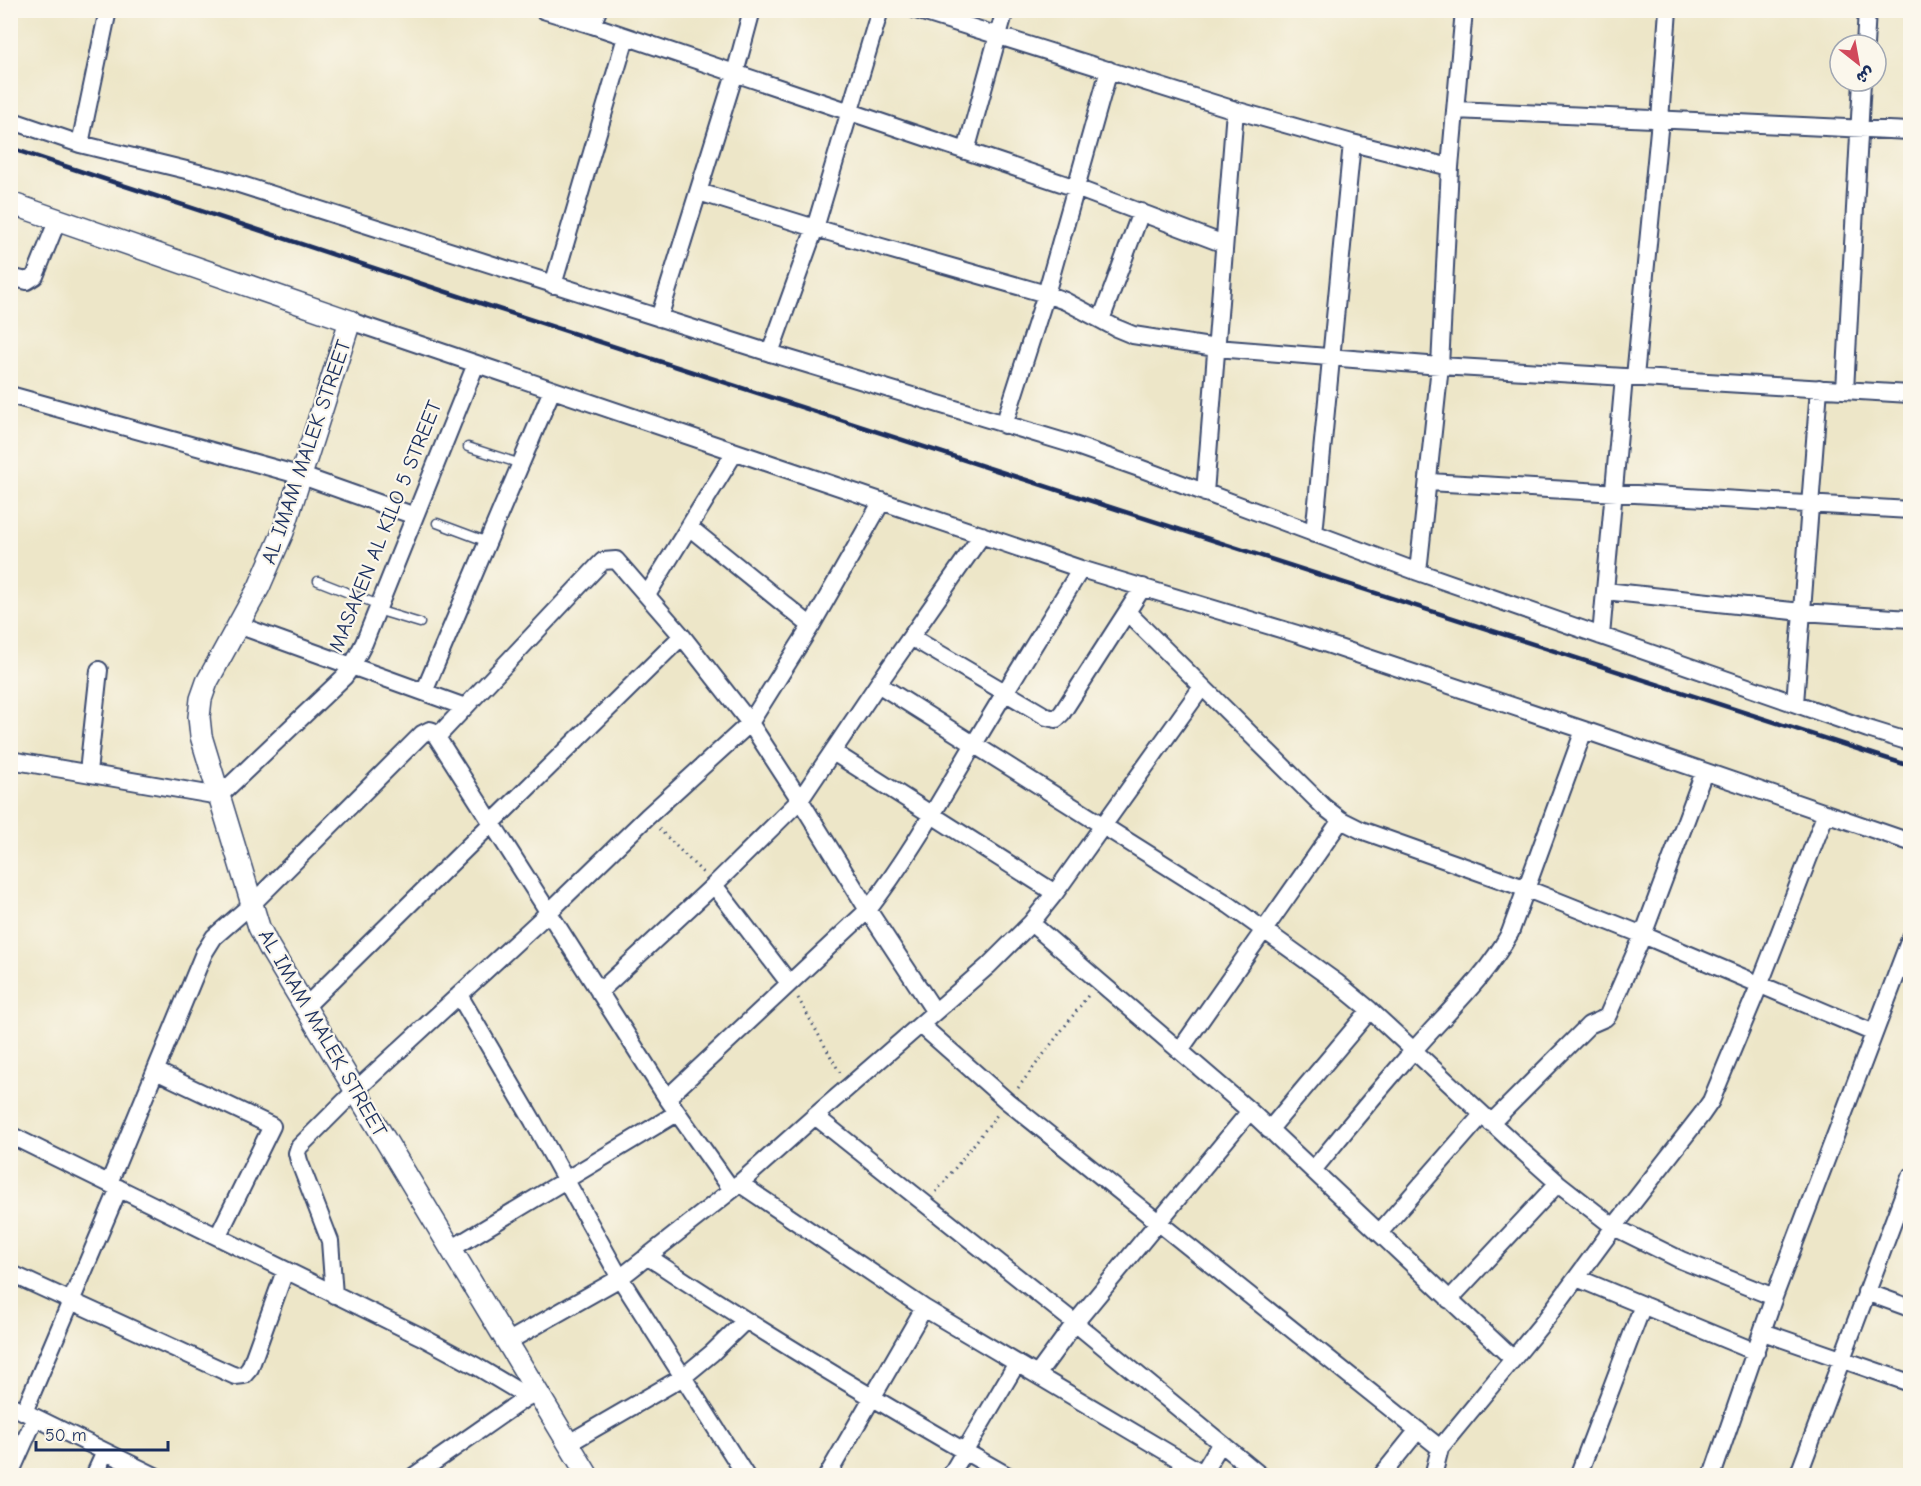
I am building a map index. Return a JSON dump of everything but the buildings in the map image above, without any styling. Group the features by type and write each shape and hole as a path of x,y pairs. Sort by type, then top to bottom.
{"street":[{"path":"80,144 108,10"},
{"path":"543,10 595,18 626,37 1076,188 1224,244"},
{"path":"659,318 735,73 752,10"},
{"path":"770,353 815,228 880,10"},
{"path":"916,10 1235,110 1450,167"},
{"path":"966,151 1005,10"},
{"path":"1418,572 1440,366 1450,167 1464,10"},
{"path":"1601,636 1613,493 1630,377 1660,120 1668,10"},
{"path":"1866,33 1867,10"},
{"path":"553,285 626,37"},
{"path":"1004,425 1046,294 1109,70"},
{"path":"1845,390 1861,93"},
{"path":"1205,493 1235,110"},
{"path":"1455,110 1911,131"},
{"path":"10,120 80,144 223,179 770,353 1071,444 1418,572 1911,742"},
{"path":"1314,534 1352,142"},
{"path":"699,192 815,228 1046,294 1133,335 1216,348 1440,366 1911,394"},
{"path":"10,203 735,452 1081,568 1297,634 1911,842"},
{"path":"1101,320 1141,212"},
{"path":"10,277 27,281 35,276 58,219"},
{"name":"AL IMAM MALEK STREET","path":"350,321 286,523 271,560 207,682 201,699 199,717 201,736 259,927 269,947 507,1342 532,1394 569,1443 588,1476"},
{"name":"MASAKEN AL KILO 5 STREET","path":"219,796 344,677 352,666 378,608 476,364"},
{"path":"1795,703 1819,388"},
{"path":"424,692 552,390"},
{"path":"10,395 302,476 415,516"},
{"path":"646,595 735,452"},
{"path":"1429,482 1911,510"},
{"path":"334,1295 330,1241 299,1161 297,1153 299,1147 355,1091 750,723 811,626 882,501"},
{"path":"689,527 811,626"},
{"path":"599,992 714,885 800,800 982,535"},
{"path":"437,737 603,561 616,560 682,636 750,723 935,1012"},
{"path":"667,1098 868,910 932,816 1081,568"},
{"path":"911,637 1047,717 1056,719 1143,587"},
{"path":"1605,591 1802,612 1911,619"},
{"path":"1127,612 1324,807 1341,820 1361,831 1527,889 1643,935 1874,1033"},
{"path":"238,625 465,707"},
{"path":"306,1006 682,636"},
{"path":"88,772 99,670"},
{"path":"878,684 1229,906 1336,982 1370,1010 1558,1183 1614,1227 1681,1260 1774,1297"},
{"path":"507,1342 620,1278 736,1186 988,966 1031,923 1055,893 1202,687"},
{"path":"10,1474 23,1412 72,1302 156,1071 208,944 252,904 422,734 430,730 434,731 677,1113 736,1186 924,1308 1201,1474 1221,1443"},
{"path":"1313,1170 1501,951 1527,889 1584,730"},
{"path":"833,752 1055,893"},
{"path":"10,760 219,796"},
{"path":"1379,1233 1487,1119 1589,1025 1608,1016 1643,935 1704,772"},
{"path":"1432,1476 1440,1448 1577,1278 1702,1114 1714,1092 1759,986 1826,813"},
{"path":"1180,1050 1341,820"},
{"path":"714,885 789,983"},
{"path":"1031,923 1250,1111 1513,1359"},
{"path":"1712,1476 1774,1297 1911,939"},
{"path":"459,995 533,1121 620,1278 746,1476"},
{"path":"1269,1130 1370,1010"},
{"path":"921,1025 1007,1101 1440,1448"},
{"path":"156,1071 272,1126 218,1236"},
{"path":"1037,1375 1075,1323 1157,1221 1250,1111"},
{"path":"451,1249 677,1113"},
{"path":"815,1116 1075,1323 1261,1476"},
{"path":"10,1135 218,1236 532,1394 414,1476"},
{"path":"1798,1476 1911,1177"},
{"path":"1449,1300 1558,1183"},
{"path":"647,1256 745,1321 871,1398 1008,1476"},
{"path":"10,1273 240,1376 250,1368 285,1271"},
{"path":"1577,1278 1756,1352"},
{"path":"1866,1292 1911,1308"},
{"path":"1578,1476 1643,1305"},
{"path":"826,1476 924,1308"},
{"path":"569,1443 683,1377 745,1321"},
{"path":"1762,1332 1911,1383"},
{"path":"950,1476 1017,1363"},
{"path":"23,1412 155,1476"},
{"path":"1381,1476 1418,1430"},
{"path":"94,1476 105,1452"}],"lane":[{"path":"468,447 521,464"},
{"path":"436,523 488,542"},
{"path":"318,581 378,608 420,623"}],"path":[{"path":"647,817 714,885"},
{"path":"789,983 848,1087"}],"railway":[{"path":"10,148 489,306 1910,766"}]}
